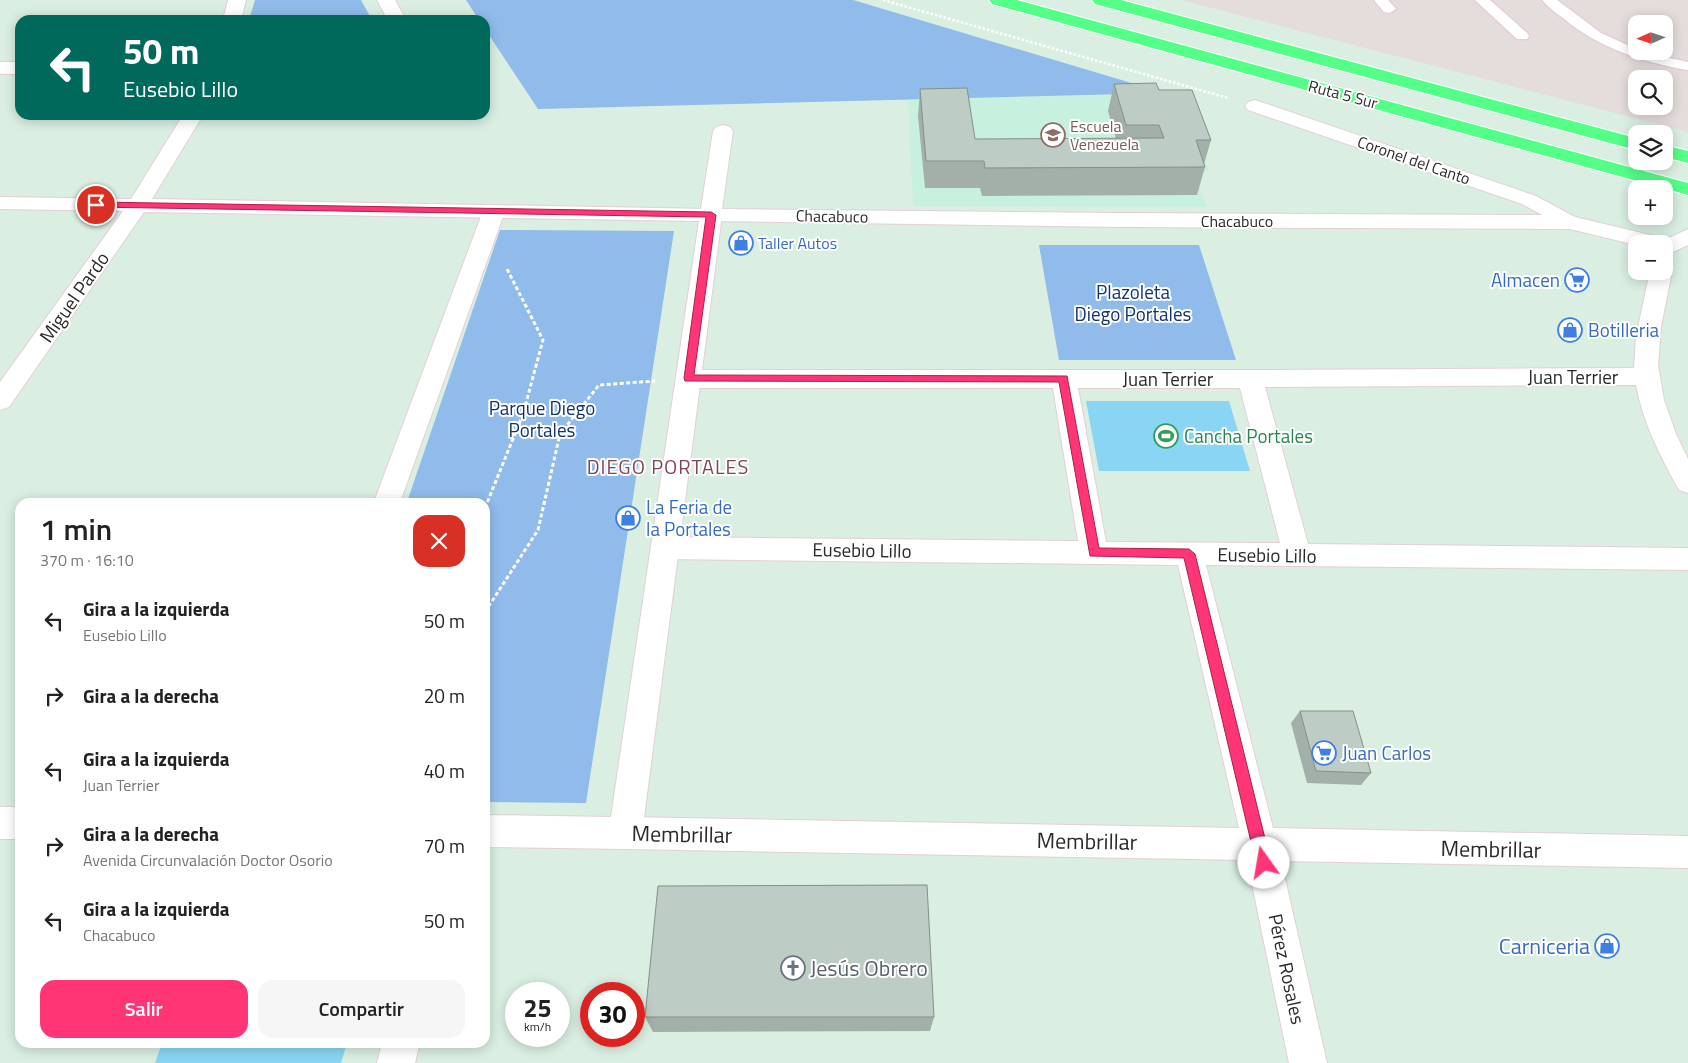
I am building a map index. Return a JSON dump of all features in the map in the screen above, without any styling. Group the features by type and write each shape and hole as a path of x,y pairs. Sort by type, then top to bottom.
{"highway":[{"name":"Ruta 5 Sur","path":"998,0 1688,189"},
{"name":"Ruta 5 Sur","path":"1101,0 1628,142"},
{"path":"1138,0 1223,33"},
{"path":"1673,153 1688,157"}],"street":[{"path":"234,15 238,0"},
{"path":"386,0 395,15"},
{"path":"0,68 15,68"},
{"name":"Coronel del Canto","path":"1255,106 1529,200 1570,222"},
{"name":"Miguel Pardo","path":"0,401 138,205 190,120"},
{"path":"625,833 723,131"},
{"name":"Chacabuco","path":"0,203 138,205 491,221 711,215 1121,220 1570,222 1628,236"},
{"path":"388,498 491,221"},
{"path":"1659,280 1647,348 1648,376 1658,422 1667,445 1688,483"},
{"name":"Juan Terrier","path":"689,378 1250,379 1648,376"},
{"path":"1064,379 1094,553"},
{"path":"1250,379 1297,555"},
{"name":"Eusebio Lillo","path":"665,548 1688,559"},
{"name":"Pérez Rosales","path":"1189,554 1260,844 1308,1063"},
{"path":"0,823 15,823"},
{"name":"Membrillar","path":"490,831 1688,852"},
{"path":"396,1063 400,1048"}],"lane":[{"path":"1482,0 1522,36"},
{"path":"1549,0 1581,26 1613,45 1655,59 1688,66"}],"path":[{"path":"883,0 1255,106"},
{"path":"489,498 523,414 543,340 491,221"},
{"path":"490,604 538,530 560,434 599,386 689,378"}],"shaded area":[{"path":"1183,0 1688,0 1688,132 1673,128 1673,125 1661,125"},
{"name":"Escuela Venezuela","path":"1165,93 1180,97 1209,171 1193,172 1207,207 913,206 908,100"},
{"name":"Cancha Portales","path":"1086,401 1229,401 1250,471 1099,471"},
{"path":"160,1048 346,1048 341,1063 155,1063"}],"green space":[{"path":"255,0 361,0 369,15 250,15"},
{"path":"466,0 853,0 1165,93 538,109 490,37 490,15 476,15"},
{"name":"Parque Diego Portales","path":"500,230 674,231 586,803 490,802 490,498 408,498"},
{"name":"Plazoleta Diego Portales","path":"1039,245 1199,245 1236,360 1059,360"}],"building":[{"path":"1156,83 1159,90 1192,90 1211,140 1196,140 1205,167 985,168 984,161 926,161 920,89 967,88 975,139 1164,138 1159,125 1126,125 1114,84"},
{"path":"1300,711 1353,711 1371,773 1316,771"},
{"name":"Jesús Obrero","path":"927,885 934,1017 645,1017 658,886"}],"place":[{"name":"Escuela Venezuela","path":"1053,135"},
{"name":"Taller Autos","path":"741,243"},
{"name":"Almacen","path":"1577,280"},
{"name":"Botilleria","path":"1570,330"},
{"name":"Cancha Portales","path":"1166,436"},
{"name":"La Feria de la Portales","path":"628,518"},
{"name":"Juan Carlos","path":"1324,753"},
{"name":"Carniceria","path":"1607,946"},
{"name":"Jesús Obrero","path":"793,968"}],"district":[{"name":"DIEGO PORTALES","path":"668,467"}],"route":[{"path":"96,205 711,215 689,378 1064,379 1094,553 1189,554 1264,863"}]}
